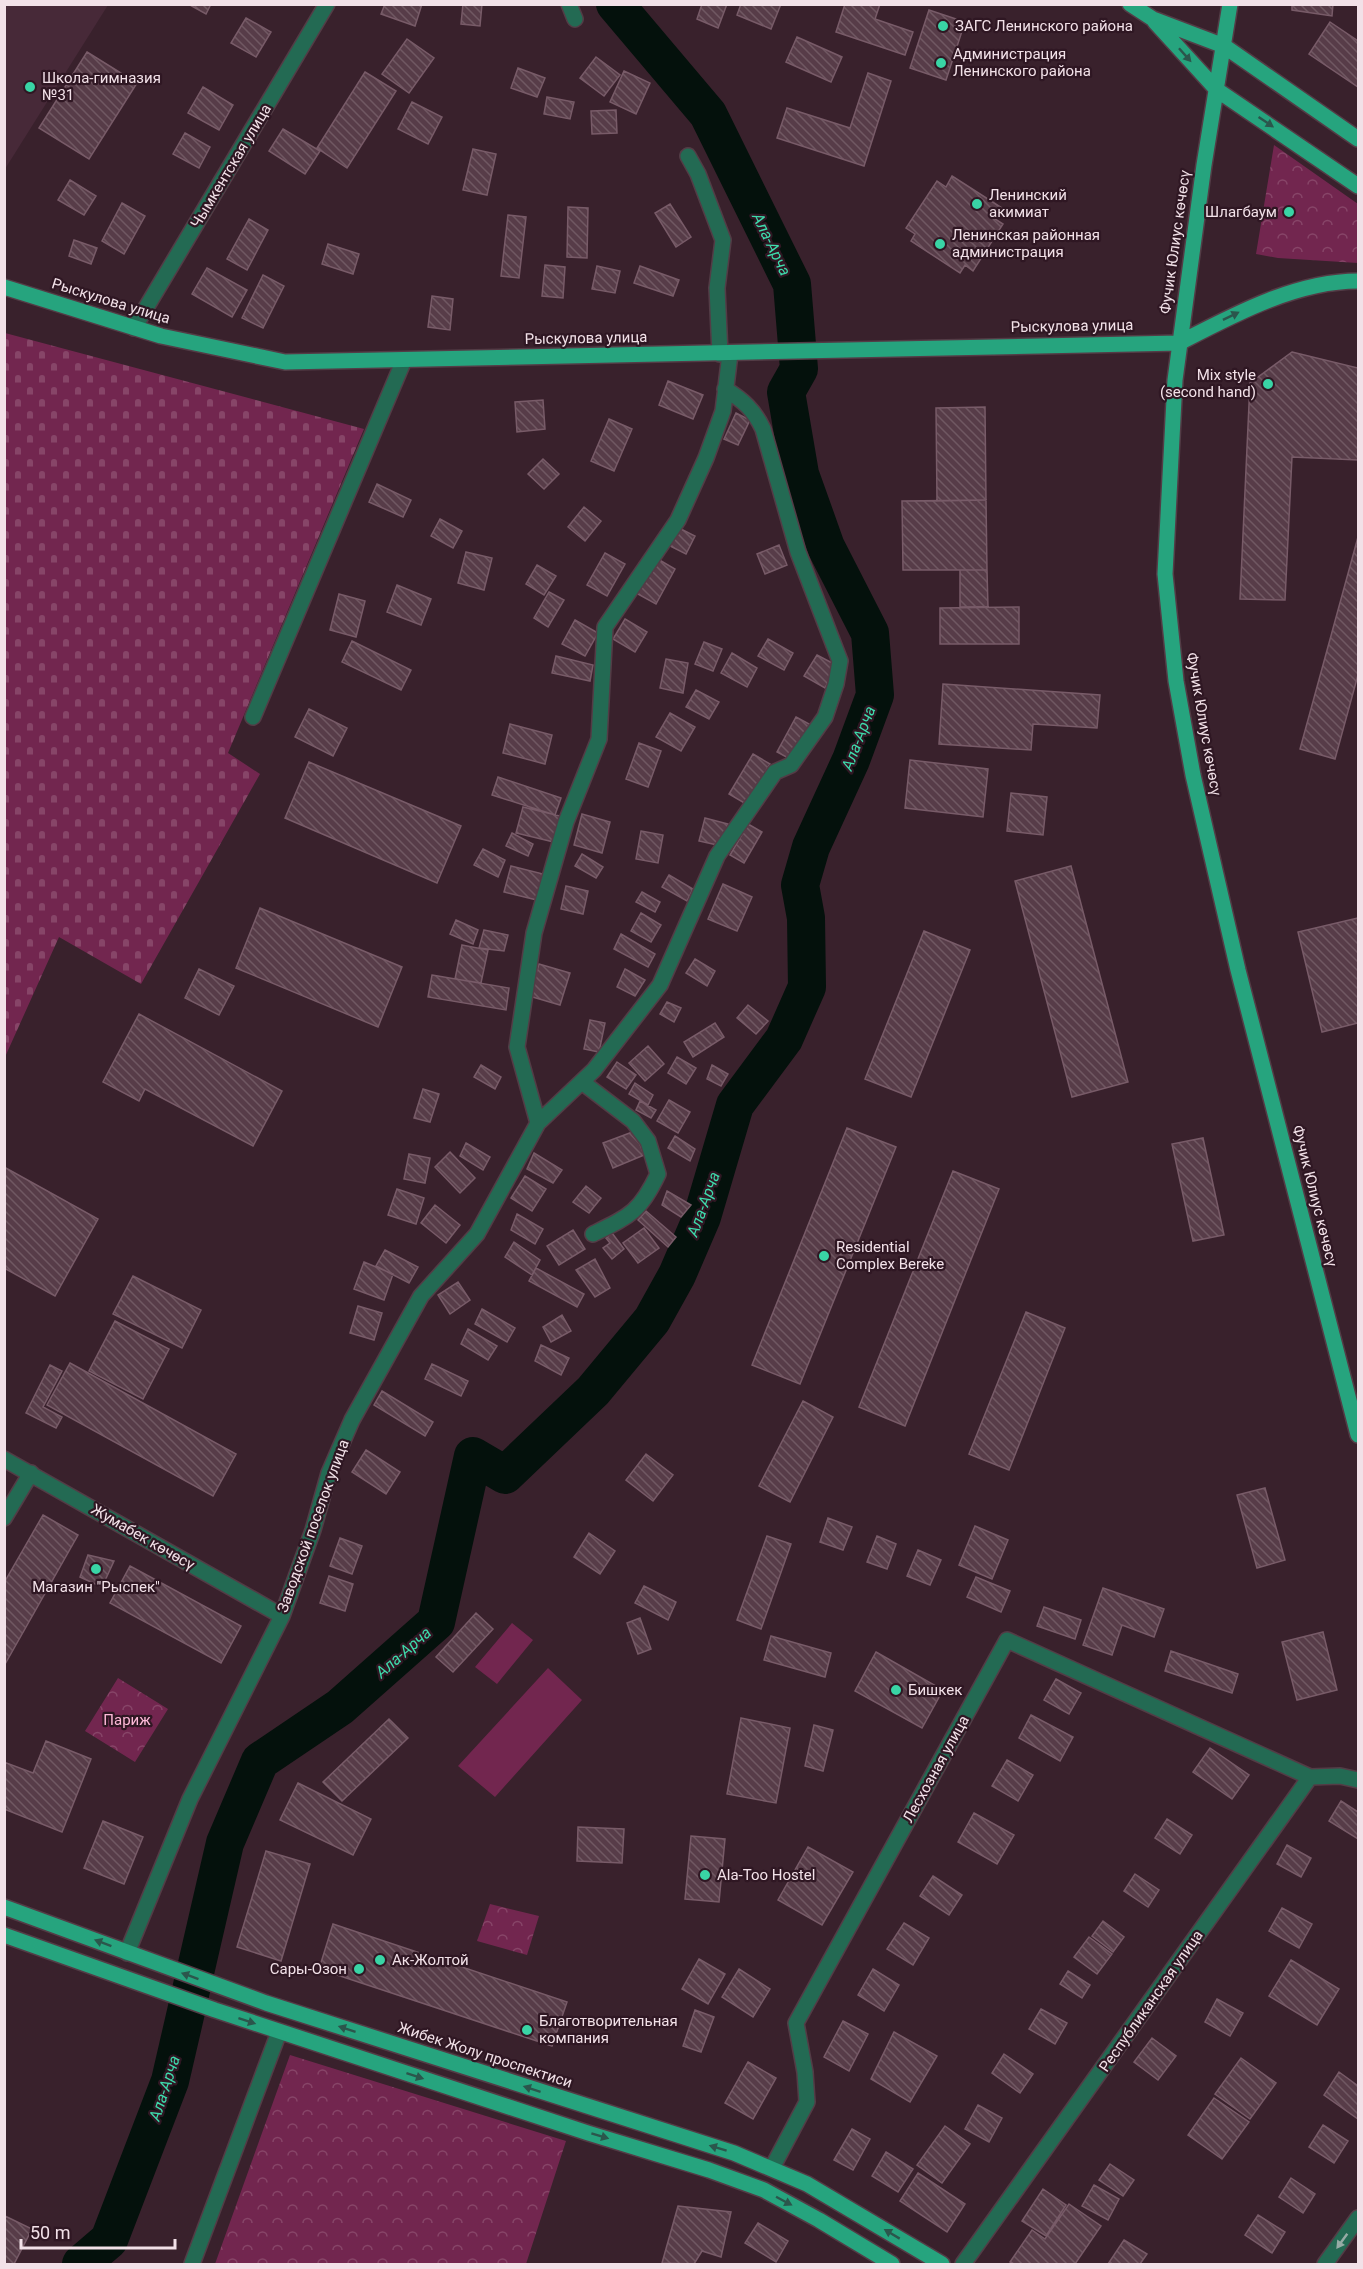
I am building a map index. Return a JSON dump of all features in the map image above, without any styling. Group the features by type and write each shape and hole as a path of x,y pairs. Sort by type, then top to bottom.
{"main road":[{"path":"1130,4 1153,20 1217,90 1359,186"},
{"name":"Фучик Юлиус көчөсү","path":"1230,4 1203,165 1179,343 1165,574 1176,681 1193,775 1238,970 1359,1435"},
{"path":"1153,20 1224,46 1359,140"},
{"path":"1179,343 1263,302 1323,284 1359,281"},
{"name":"Рыскулова улица","path":"4,287 161,336 285,362 1179,343"},
{"name":"Жибек Жолу проспектиси","path":"4,1906 277,2007 734,2153 807,2184 942,2265"},
{"path":"4,1935 214,2010 753,2186 819,2220 892,2265"}],"street":[{"name":"Чымкентская улица","path":"134,328 327,4"},
{"path":"538,1123 518,1047 534,933 566,822 599,739 605,627 678,520 706,458 723,411 725,354 717,288 723,240 698,174 688,156"},
{"path":"253,717 391,386 404,360"},
{"name":"Заводской поселок улица","path":"127,1953 190,1799 282,1616 313,1530 329,1473 352,1420 421,1296 477,1234 538,1123 594,1070 660,985 717,856 775,772 791,765 825,717 836,684 840,662 798,552 760,423 744,400 725,389"},
{"path":"582,1082 633,1121 648,1141 658,1174 647,1198 631,1216 593,1234"},
{"name":"Жумабек көчөсү","path":"4,1459 282,1616"},
{"path":"4,1518 31,1473"},
{"name":"Лесхозная улица","path":"772,2168 807,2102 805,2072 796,2024 1007,1640 1310,1777"},
{"path":"1310,1777 1340,1776 1359,1780"},
{"name":"Республиканская улица","path":"963,2265 1310,1777"},
{"path":"192,2265 279,2031"},
{"path":"1325,2265 1359,2218"}],"shaded area":[{"name":"Школа-гимназия №31","path":"4,5 108,5 5,169"}],"green space":[{"path":"1274,145 1358,204 1358,263 1278,258 1256,254"},
{"path":"5,333 364,429 228,753 260,774 141,984 59,937 5,1057"},
{"path":"512,1623 533,1640 497,1684 475,1667"},
{"path":"548,1668 582,1700 495,1797 458,1766"},
{"name":"Париж","path":"118,1678 168,1709 135,1762 85,1731"},
{"path":"490,1904 539,1916 527,1955 477,1941"},
{"path":"290,2055 566,2141 526,2264 215,2264"}],"building":[{"path":"188,4 211,4 206,14"},
{"path":"385,4 422,4 415,26 381,14"},
{"path":"463,4 482,4 480,26 461,24"},
{"path":"702,4 727,4 718,28 697,19"},
{"path":"741,4 781,4 771,29 737,15"},
{"path":"845,4 880,4 875,19 913,32 905,55 836,32"},
{"path":"1292,4 1333,4 1332,16 1292,10"},
{"path":"929,10 965,22 946,80 910,68"},
{"path":"246,18 271,32 256,57 231,43"},
{"path":"1330,22 1358,41 1358,87 1309,54"},
{"path":"797,37 842,57 831,82 786,62"},
{"path":"407,39 434,58 409,93 382,74"},
{"path":"87,52 137,83 89,159 39,128"},
{"path":"596,57 620,75 604,96 580,78"},
{"path":"518,68 545,78 537,97 511,88"},
{"path":"624,71 650,83 636,114 610,102"},
{"path":"365,72 396,91 347,168 317,148"},
{"path":"868,73 891,81 864,166 777,138 787,108 850,128"},
{"path":"203,87 233,105 219,130 188,113"},
{"path":"547,97 574,102 570,119 544,114"},
{"path":"412,102 442,117 428,144 398,129"},
{"path":"616,110 617,133 592,134 591,111"},
{"path":"283,129 320,151 305,174 269,151"},
{"path":"185,133 210,147 199,168 173,154"},
{"path":"473,149 496,154 487,195 463,190"},
{"path":"952,176 1002,208 995,219 1003,224 973,271 965,265 960,273 911,241 915,234 906,228 937,181 946,187"},
{"path":"70,180 96,196 84,215 58,200"},
{"path":"122,203 145,216 124,254 102,241"},
{"path":"670,204 691,237 676,247 655,213"},
{"path":"568,207 588,208 587,258 567,257"},
{"path":"508,215 526,217 519,278 501,276"},
{"path":"249,219 268,230 247,270 227,259"},
{"path":"74,240 97,248 91,264 69,256"},
{"path":"328,244 359,254 353,274 322,264"},
{"path":"545,265 565,267 563,298 542,296"},
{"path":"597,266 620,271 615,293 592,289"},
{"path":"640,266 679,280 673,296 634,283"},
{"path":"207,268 247,290 232,317 192,294"},
{"path":"263,275 284,286 263,328 242,318"},
{"path":"432,296 453,299 450,330 428,327"},
{"path":"1292,352 1358,368 1358,460 1292,457 1285,600 1240,599 1250,383"},
{"path":"668,381 703,395 693,419 659,405"},
{"path":"543,400 545,429 517,432 515,402"},
{"path":"985,407 986,500 937,501 936,408"},
{"path":"736,413 750,420 738,445 724,439"},
{"path":"609,419 632,429 614,471 591,461"},
{"path":"543,459 559,474 544,489 528,474"},
{"path":"377,484 411,500 403,517 369,502"},
{"path":"986,500 987,570 903,570 902,501"},
{"path":"584,507 601,521 585,541 568,527"},
{"path":"440,519 462,531 453,548 431,536"},
{"path":"675,526 695,536 686,554 666,544"},
{"path":"1358,537 1358,675 1335,759 1300,749"},
{"path":"779,545 787,565 765,574 757,554"},
{"path":"466,552 492,558 484,590 458,583"},
{"path":"605,553 625,564 607,596 587,585"},
{"path":"656,558 675,569 656,604 636,593"},
{"path":"537,565 556,576 544,595 526,584"},
{"path":"960,570 987,570 988,607 960,607"},
{"path":"397,585 431,599 421,625 387,612"},
{"path":"549,592 564,600 548,627 534,618"},
{"path":"339,594 365,601 356,637 330,630"},
{"path":"1019,607 1019,644 940,644 940,608"},
{"path":"625,619 647,632 635,652 613,639"},
{"path":"575,620 598,633 585,656 562,644"},
{"path":"768,639 793,653 784,670 758,656"},
{"path":"352,641 411,670 401,690 342,662"},
{"path":"704,642 722,649 713,671 695,664"},
{"path":"732,653 757,668 747,687 721,673"},
{"path":"817,655 838,666 825,688 804,676"},
{"path":"556,656 593,665 590,681 552,673"},
{"path":"666,659 688,663 683,693 660,688"},
{"path":"943,684 1100,695 1097,728 1033,724 1031,750 939,744"},
{"path":"696,690 719,702 709,719 686,707"},
{"path":"309,709 347,728 333,756 295,737"},
{"path":"670,713 695,727 681,751 656,737"},
{"path":"796,717 811,725 792,760 777,752"},
{"path":"510,724 552,735 545,764 503,753"},
{"path":"639,743 661,751 648,787 626,779"},
{"path":"753,754 770,764 746,804 729,794"},
{"path":"910,760 988,769 983,817 905,808"},
{"path":"309,762 461,826 437,883 285,818"},
{"path":"498,777 561,798 555,815 492,795"},
{"path":"1011,793 1047,797 1043,835 1007,831"},
{"path":"523,807 564,817 558,843 516,833"},
{"path":"582,814 610,822 602,853 574,845"},
{"path":"705,818 728,824 722,846 699,841"},
{"path":"748,824 762,832 744,863 730,855"},
{"path":"641,831 663,835 658,863 636,859"},
{"path":"512,833 533,844 528,856 506,846"},
{"path":"483,849 505,860 498,877 474,865"},
{"path":"582,854 603,867 596,878 575,866"},
{"path":"511,866 543,874 537,900 504,892"},
{"path":"1071,866 1128,1082 1072,1097 1015,881"},
{"path":"669,875 693,889 687,901 662,887"},
{"path":"723,884 752,897 737,931 708,919"},
{"path":"566,886 588,891 583,914 561,909"},
{"path":"642,892 660,902 655,912 636,902"},
{"path":"260,908 402,967 378,1027 236,968"},
{"path":"641,913 661,925 651,942 631,931"},
{"path":"1358,918 1358,1023 1322,1032 1298,932"},
{"path":"456,920 478,930 473,944 450,934"},
{"path":"484,930 508,935 504,951 479,948"},
{"path":"924,931 970,950 911,1097 865,1079"},
{"path":"621,934 655,954 648,967 614,949"},
{"path":"462,945 488,950 481,983 455,979"},
{"path":"695,959 715,971 707,986 686,973"},
{"path":"539,964 570,973 560,1005 529,996"},
{"path":"199,969 234,986 219,1015 185,998"},
{"path":"625,969 645,980 635,996 617,987"},
{"path":"432,975 509,988 506,1010 428,997"},
{"path":"667,1002 681,1008 674,1022 660,1014"},
{"path":"748,1005 768,1021 756,1034 737,1018"},
{"path":"139,1014 282,1091 253,1146 145,1089 139,1101 103,1082"},
{"path":"590,1020 605,1023 599,1052 584,1049"},
{"path":"715,1023 724,1037 693,1057 684,1042"},
{"path":"648,1046 664,1064 645,1081 629,1063"},
{"path":"677,1057 696,1068 686,1084 668,1073"},
{"path":"617,1062 636,1075 626,1089 607,1077"},
{"path":"481,1065 501,1077 495,1089 474,1077"},
{"path":"712,1065 728,1074 721,1086 707,1079"},
{"path":"635,1083 653,1095 648,1105 629,1094"},
{"path":"423,1089 439,1094 430,1122 414,1118"},
{"path":"669,1100 690,1112 678,1133 657,1121"},
{"path":"640,1101 656,1110 651,1118 636,1110"},
{"name":"Residential Complex Bereke","path":"847,1128 896,1147 800,1384 752,1365"},
{"path":"635,1131 644,1155 613,1168 603,1143"},
{"path":"675,1136 695,1149 690,1161 668,1148"},
{"path":"1203,1138 1224,1235 1193,1241 1172,1144"},
{"path":"466,1143 490,1157 483,1170 460,1156"},
{"path":"450,1152 475,1178 460,1193 435,1167"},
{"path":"534,1153 562,1170 553,1183 527,1169"},
{"path":"409,1154 430,1158 425,1183 404,1179"},
{"path":"4,1167 98,1219 55,1296 4,1268"},
{"name":"Residential Complex Bereke","path":"953,1171 999,1189 905,1426 859,1407"},
{"path":"525,1176 546,1189 532,1211 511,1198"},
{"path":"586,1186 601,1198 589,1213 573,1202"},
{"path":"397,1189 424,1198 416,1224 388,1215"},
{"path":"667,1191 691,1205 681,1217 662,1205"},
{"path":"435,1205 460,1225 446,1243 421,1223"},
{"path":"646,1211 676,1237 668,1247 638,1220"},
{"path":"517,1214 543,1229 535,1244 511,1230"},
{"path":"644,1228 659,1248 638,1263 623,1243"},
{"path":"573,1230 585,1249 559,1265 547,1246"},
{"path":"612,1233 624,1249 612,1259 603,1248 610,1243 606,1238"},
{"path":"514,1242 540,1260 532,1275 505,1257"},
{"path":"385,1250 418,1267 409,1283 376,1266"},
{"path":"595,1259 610,1288 595,1297 576,1270"},
{"path":"364,1262 393,1274 384,1300 354,1289"},
{"path":"536,1268 584,1294 577,1307 529,1281"},
{"path":"133,1276 201,1310 182,1348 113,1314"},
{"path":"458,1282 470,1300 450,1314 438,1295"},
{"path":"358,1306 382,1313 374,1340 350,1333"},
{"path":"482,1309 515,1328 507,1342 475,1324"},
{"path":"1026,1312 1065,1328 1009,1470 969,1454"},
{"path":"562,1315 571,1331 551,1342 543,1327"},
{"path":"115,1321 169,1349 143,1399 89,1371"},
{"path":"468,1329 497,1346 488,1360 461,1344"},
{"path":"541,1345 569,1358 561,1375 535,1361"},
{"path":"70,1363 236,1454 213,1496 47,1405"},
{"path":"432,1364 468,1381 461,1396 425,1379"},
{"path":"50,1365 62,1371 43,1407 62,1417 56,1428 26,1413"},
{"path":"382,1391 433,1422 425,1436 374,1405"},
{"path":"803,1401 833,1417 790,1502 759,1486"},
{"path":"366,1450 400,1472 386,1494 352,1472"},
{"path":"646,1454 673,1475 653,1501 626,1480"},
{"path":"1265,1488 1285,1560 1257,1568 1237,1495"},
{"path":"43,1515 78,1535 4,1666 4,1583"},
{"path":"828,1518 852,1527 843,1550 820,1542"},
{"path":"975,1526 1008,1540 992,1579 959,1565"},
{"path":"589,1533 615,1551 600,1574 574,1557"},
{"path":"767,1536 791,1544 761,1629 737,1620"},
{"path":"877,1536 896,1544 887,1569 867,1562"},
{"path":"340,1538 362,1546 352,1574 330,1566"},
{"path":"918,1550 941,1560 930,1585 907,1576"},
{"name":"Магазин \"Рыспек\"","path":"88,1555 114,1561 102,1587 80,1577"},
{"path":"130,1566 241,1626 221,1663 110,1603"},
{"path":"329,1576 353,1584 345,1611 320,1603"},
{"path":"976,1577 1010,1591 1001,1612 967,1597"},
{"path":"644,1586 676,1602 668,1620 635,1603"},
{"path":"1103,1588 1164,1609 1154,1637 1122,1625 1112,1655 1083,1645"},
{"path":"1044,1607 1081,1620 1075,1639 1037,1626"},
{"path":"476,1613 493,1629 453,1672 436,1657"},
{"path":"640,1618 651,1649 638,1654 627,1623"},
{"path":"1323,1632 1337,1690 1297,1700 1282,1642"},
{"path":"771,1636 831,1653 825,1677 764,1660"},
{"path":"1171,1651 1238,1674 1232,1693 1165,1671"},
{"path":"876,1652 943,1690 922,1728 855,1691"},
{"path":"1056,1679 1081,1693 1069,1714 1044,1700"},
{"path":"1031,1715 1073,1737 1060,1761 1019,1738"},
{"path":"741,1718 790,1728 776,1803 727,1794"},
{"path":"389,1719 408,1738 342,1801 323,1782"},
{"path":"814,1725 833,1730 823,1771 805,1766"},
{"path":"46,1741 91,1759 62,1832 4,1809 4,1762 33,1773"},
{"path":"1210,1748 1249,1775 1232,1799 1193,1772"},
{"path":"1007,1760 1033,1775 1018,1801 992,1786"},
{"path":"298,1783 371,1819 353,1855 280,1820"},
{"path":"1341,1801 1358,1812 1358,1839 1329,1821"},
{"path":"974,1813 1014,1835 997,1864 958,1842"},
{"path":"1167,1819 1192,1835 1180,1854 1155,1838"},
{"path":"103,1821 143,1837 124,1884 84,1868"},
{"path":"578,1827 624,1829 622,1863 577,1861"},
{"path":"691,1836 725,1839 719,1902 685,1899"},
{"path":"1287,1845 1311,1858 1301,1877 1277,1864"},
{"path":"808,1847 853,1872 822,1925 778,1900"},
{"path":"266,1851 310,1864 281,1961 237,1947"},
{"path":"1135,1874 1159,1890 1148,1907 1124,1891"},
{"path":"933,1876 962,1895 949,1915 920,1896"},
{"path":"1282,1908 1312,1924 1299,1948 1269,1931"},
{"path":"1103,1921 1124,1937 1113,1952 1092,1936"},
{"path":"904,1923 929,1938 913,1965 887,1949"},
{"path":"333,1924 567,2002 552,2046 319,1969"},
{"path":"1089,1937 1112,1954 1097,1974 1074,1957"},
{"path":"699,1959 725,1974 708,2004 682,1989"},
{"path":"1291,1960 1339,1989 1317,2025 1269,1996"},
{"path":"739,1969 770,1989 753,2017 722,1997"},
{"path":"873,1969 899,1985 884,2011 858,1995"},
{"path":"1068,1971 1090,1985 1082,1998 1060,1984"},
{"path":"1217,1999 1243,2013 1230,2036 1205,2022"},
{"path":"1041,2009 1067,2023 1055,2044 1029,2029"},
{"path":"695,2010 714,2017 701,2052 683,2046"},
{"path":"843,2021 868,2034 849,2071 824,2057"},
{"path":"894,2032 937,2056 910,2102 871,2079"},
{"path":"1152,2038 1176,2056 1158,2080 1134,2062"},
{"path":"1004,2054 1033,2074 1020,2093 992,2073"},
{"path":"1241,2058 1276,2083 1250,2119 1215,2094"},
{"path":"748,2062 776,2078 753,2119 725,2103"},
{"path":"1339,2072 1358,2086 1358,2119 1324,2095"},
{"path":"1214,2098 1249,2122 1222,2159 1188,2135"},
{"path":"978,2105 1002,2118 989,2142 965,2129"},
{"path":"1323,2125 1348,2141 1334,2163 1309,2147"},
{"path":"945,2126 970,2144 942,2183 917,2165"},
{"path":"852,2129 870,2139 853,2170 834,2160"},
{"path":"886,2152 913,2169 898,2192 872,2176"},
{"path":"1110,2164 1134,2180 1123,2196 1099,2180"},
{"path":"918,2173 965,2204 947,2232 900,2201"},
{"path":"1291,2178 1315,2194 1303,2213 1279,2197"},
{"path":"1094,2185 1119,2199 1108,2220 1082,2206"},
{"path":"1043,2189 1066,2205 1046,2236 1022,2221"},
{"path":"1069,2204 1101,2226 1075,2264 1014,2264 1010,2262 1032,2230 1045,2239"},
{"path":"678,2206 731,2212 721,2257 702,2251 694,2264 662,2263"},
{"path":"1258,2215 1285,2232 1272,2253 1245,2235"},
{"path":"5,2216 32,2229 14,2264 4,2264"},
{"path":"758,2223 788,2241 776,2262 745,2243"},
{"path":"1124,2240 1147,2254 1140,2264 1108,2264"}],"waterway":[{"name":"Ала-Арча","path":"81,2264 109,2240 170,2081 225,1843 260,1761 340,1707 436,1622 473,1456 505,1475 593,1391 652,1320 677,1275 702,1217 735,1105 784,1039 807,987 806,918 800,885 811,847 851,760 875,695 870,633 826,547 800,474 786,392 799,369 792,284 708,114 615,4"}],"place":[{"name":"ЗАГС Ленинского района","path":"943,26"},
{"name":"Администрация Ленинского района","path":"941,63"},
{"name":"Школа-гимназия №31","path":"30,87"},
{"name":"Ленинский акимиат","path":"977,204"},
{"name":"Шлагбаум","path":"1289,212"},
{"name":"Ленинская районная администрация","path":"940,244"},
{"name":"Mix style (second hand)","path":"1268,384"},
{"name":"Residential Complex Bereke","path":"824,1256"},
{"name":"Магазин \"Рыспек\"","path":"96,1569"},
{"name":"Бишкек","path":"896,1690"},
{"name":"Ala-Too Hostel","path":"705,1875"},
{"name":"Ак-Жолтой","path":"380,1960"},
{"name":"Сары-Озон","path":"359,1969"},
{"name":"Благотворительная компания","path":"527,2030"}]}
